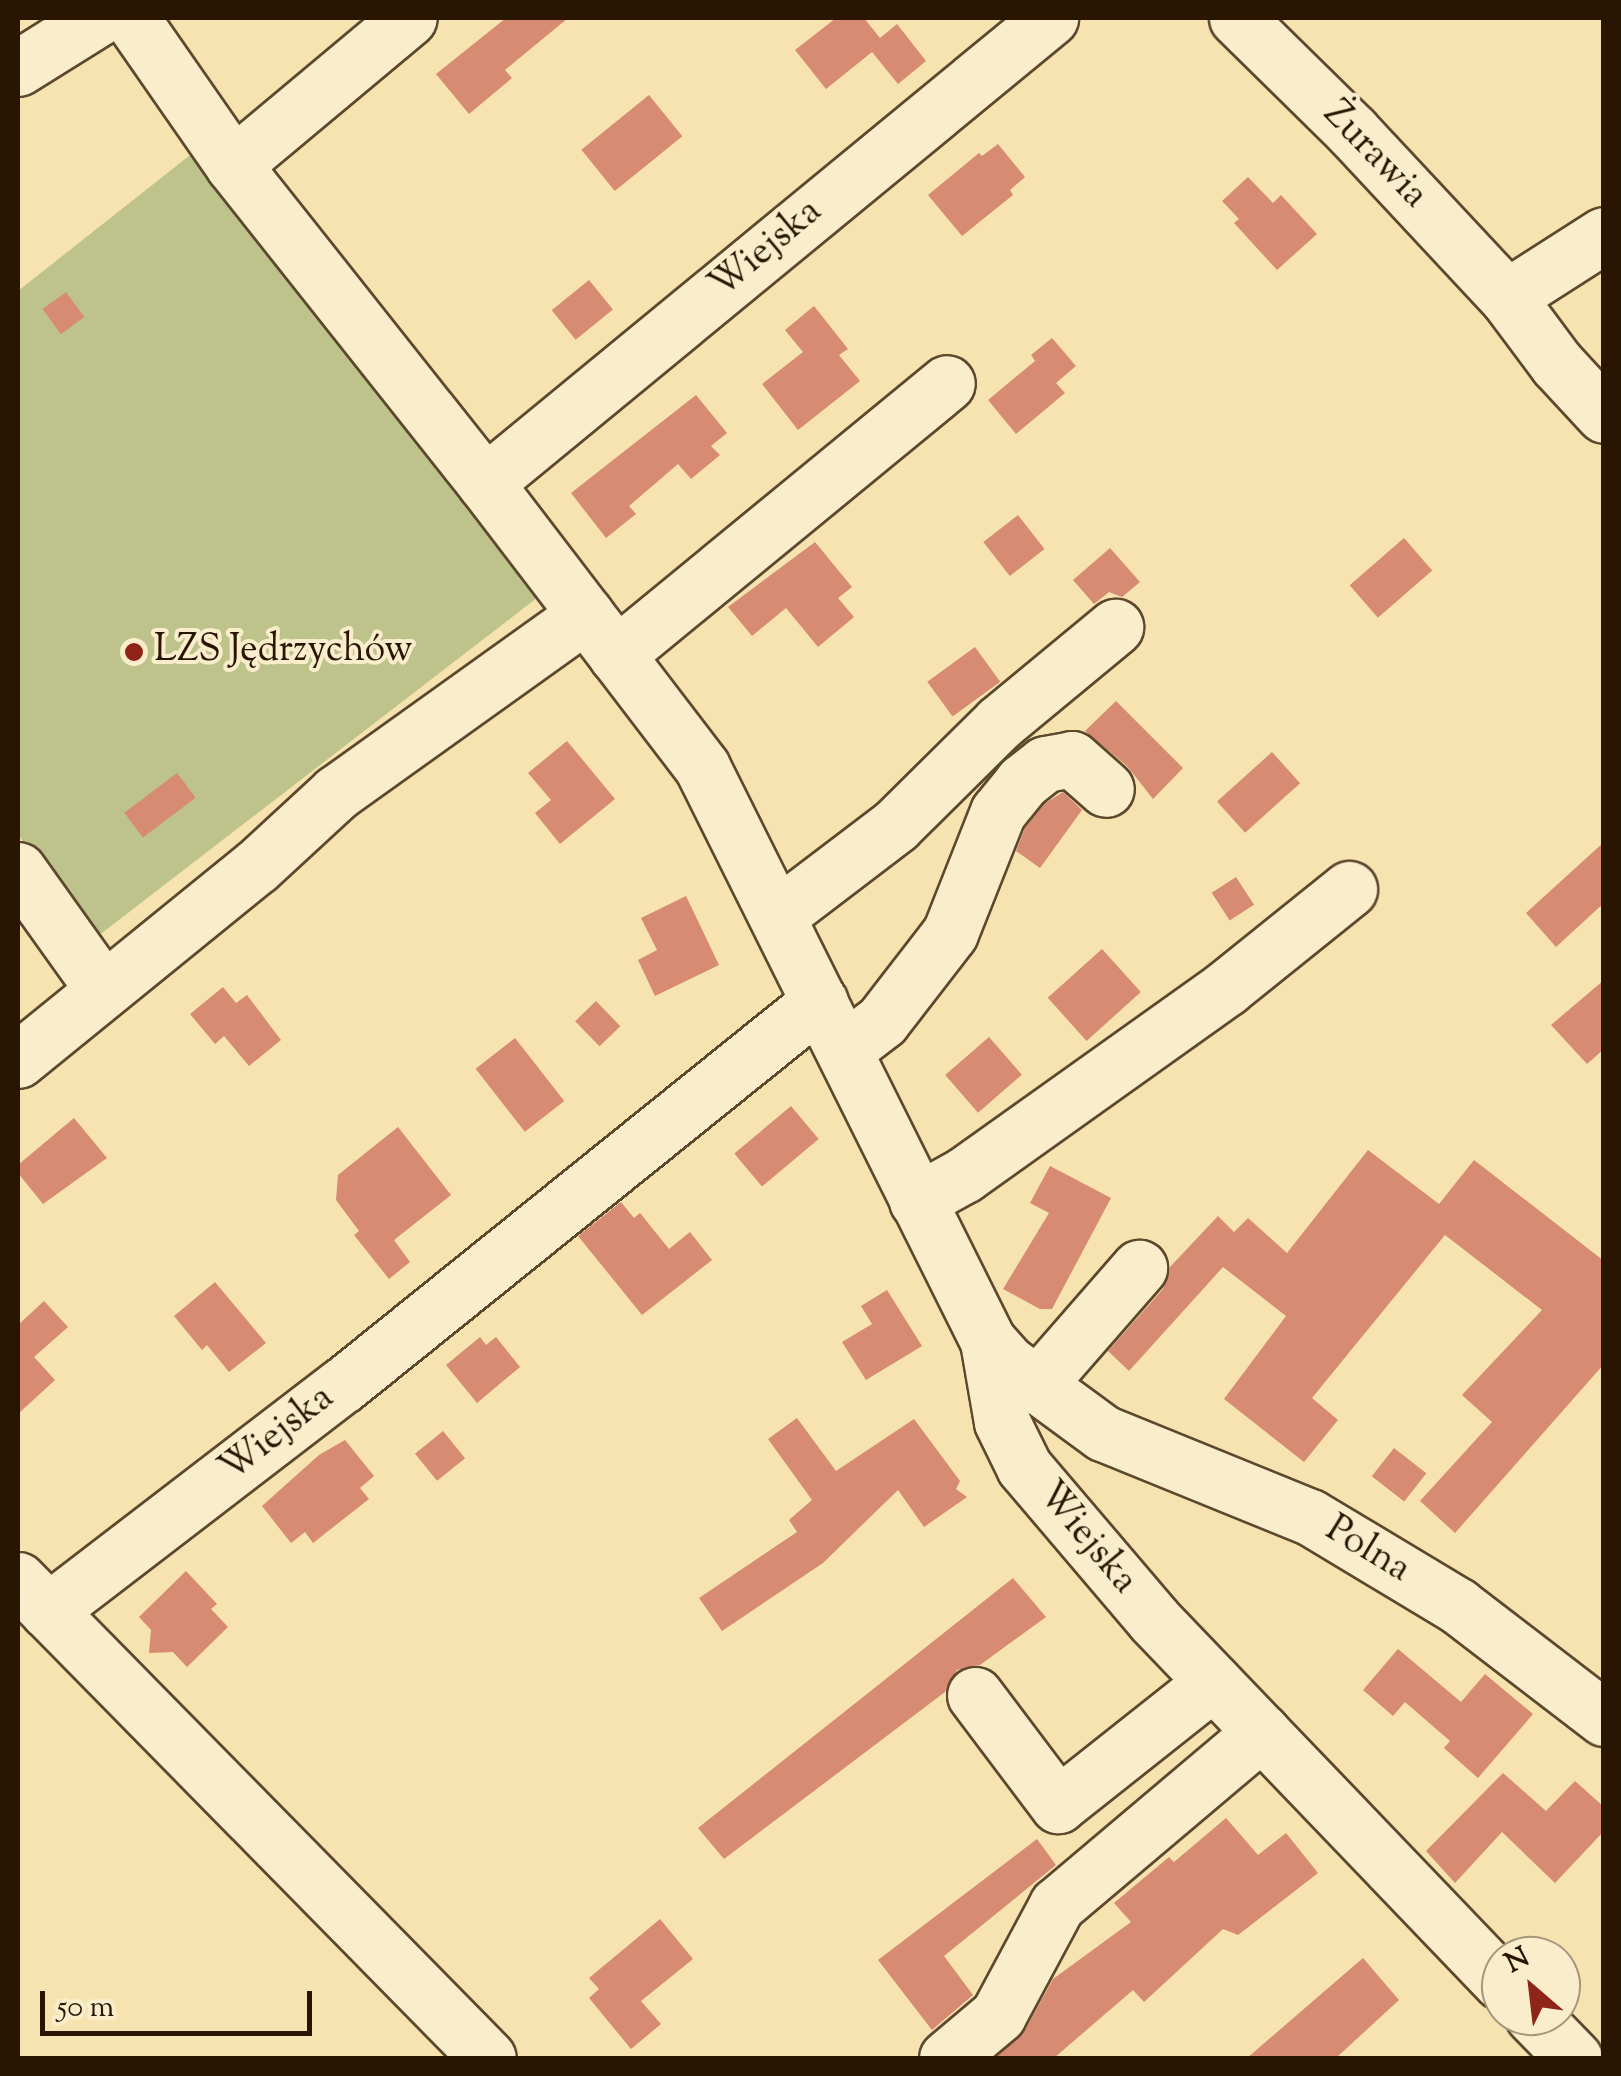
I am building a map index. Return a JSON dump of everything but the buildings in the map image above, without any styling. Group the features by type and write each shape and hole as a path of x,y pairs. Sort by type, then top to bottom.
{"street":[{"path":"18,68 98,18"},
{"name":"Wiejska","path":"131,18 232,165 485,483 702,767 988,1341 1002,1422 1024,1467 1213,1682 1481,1961"},
{"path":"232,165 409,18"},
{"name":"Wiejska","path":"485,483 1050,18"},
{"name":"Żurawia","path":"1237,18 1352,131 1507,297 1557,364 1604,414"},
{"path":"1507,297 1604,235"},
{"path":"18,1060 257,866 336,794 601,634 946,383"},
{"path":"778,915 896,825 999,723 1115,627"},
{"path":"844,1050 882,1021 950,934 998,812 1022,782 1046,764 1072,760 1106,789"},
{"path":"18,870 103,988"},
{"path":"917,1201 964,1176 1226,988 1350,889"},
{"name":"Wiejska","path":"33,1595 358,1372 820,1000"},
{"path":"1036,1386 1139,1268"},
{"name":"Polna","path":"988,1341 1036,1386 1103,1433 1310,1517 1458,1606 1604,1718"},
{"path":"1050,1497 1103,1433"},
{"path":"33,1595 488,2058"},
{"path":"975,1694 1058,1804 1213,1682"},
{"path":"947,2058 998,2016 1057,1905 1262,1732"},
{"path":"1553,2036 1574,2058"}],"green space":[{"path":"194,152 542,594 89,943 18,834 18,291"}],"place":[{"name":"LZS Jędrzychów","path":"134,652"}]}
